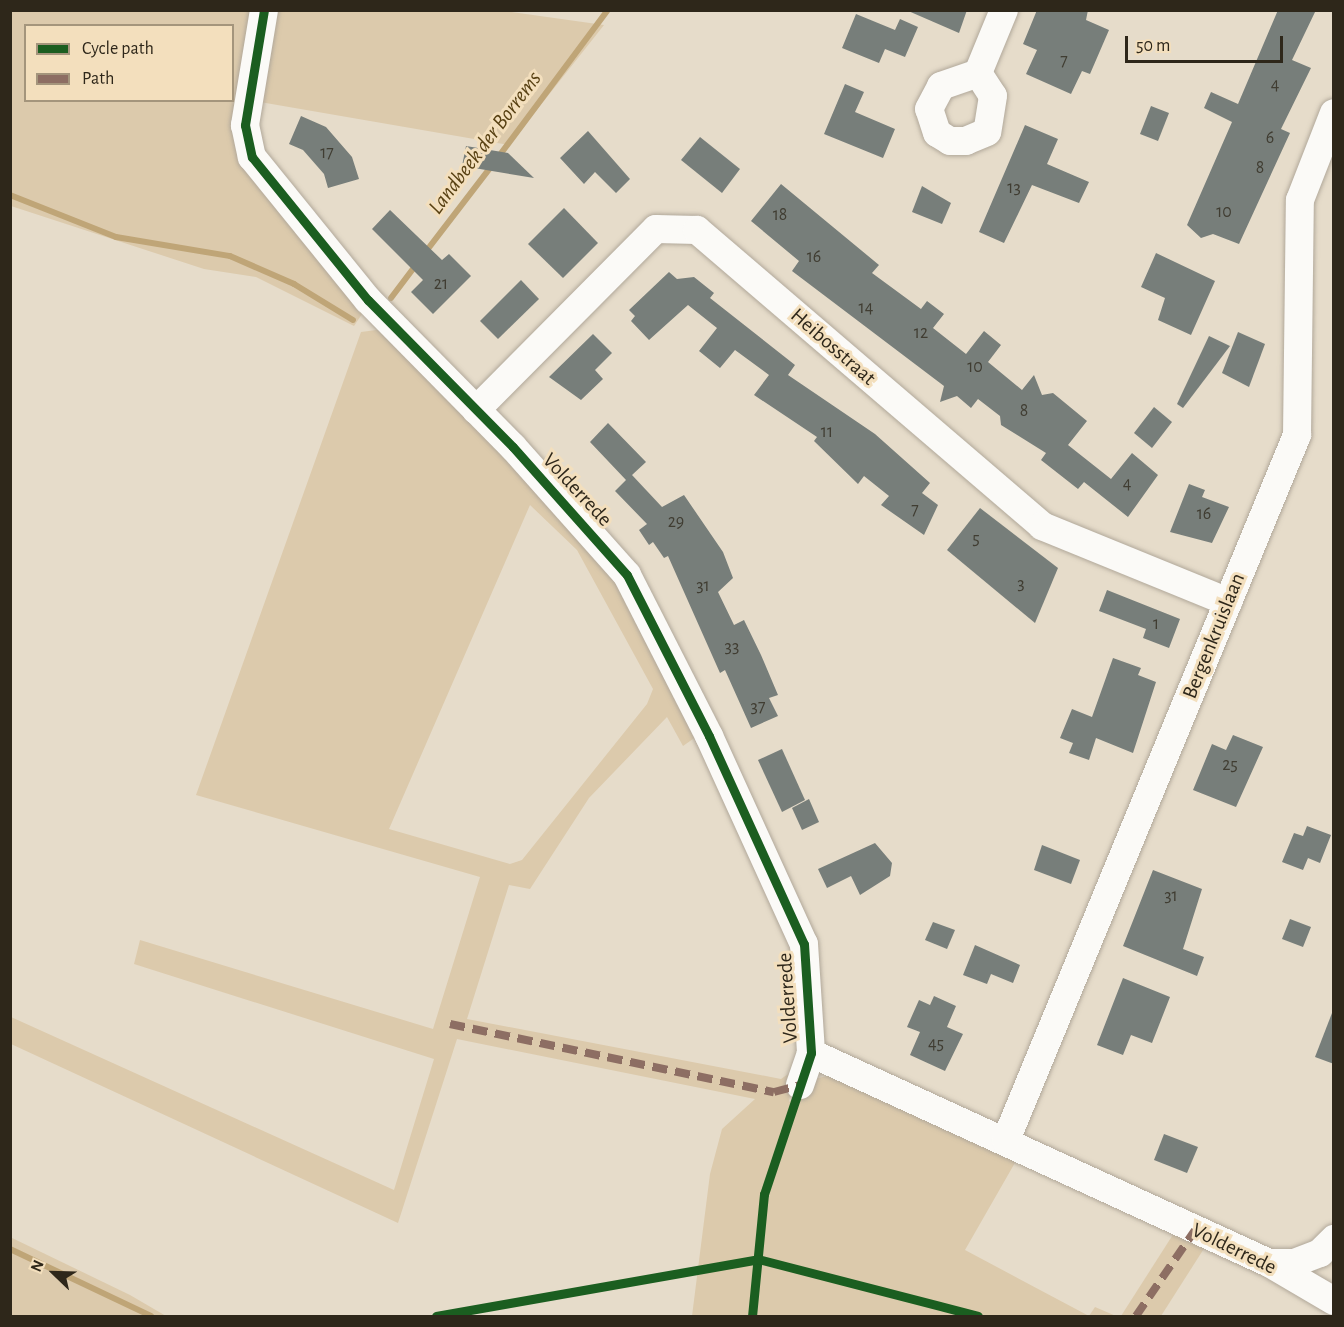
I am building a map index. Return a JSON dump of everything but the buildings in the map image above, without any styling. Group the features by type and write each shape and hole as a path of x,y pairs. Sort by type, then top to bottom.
{"street":[{"name":"Volderrede","path":"264,10 245,125 252,157 368,300 476,410 627,575 709,736 804,944 811,1053 1006,1140 1269,1263 1334,1301"},
{"path":"978,73 1004,10"},
{"name":"Bergenkruislaan","path":"1006,1140 1297,435 1300,200 1334,113"},
{"name":"Heibosstraat","path":"476,410 656,229 697,230 1042,526 1228,602"},
{"path":"800,1085 811,1053"},
{"path":"1269,1263 1294,1263 1320,1253 1334,1239"},
{"path":"1334,1253 1334,1269"}],"shaded area":[{"path":"497,10 604,25 509,145 260,102 277,11"},
{"path":"11,11 253,11 236,109 235,148 364,311 354,326 256,277 204,269 11,206"},
{"path":"384,329 595,542 700,734 683,746 667,717 589,798 530,889 509,885 467,1019 781,1079 794,1070 789,1102 809,1080 832,1075 1020,1154 965,1250 1089,1316 692,1316 710,1174 722,1129 755,1099 457,1039 398,1223 11,1044 11,1017 394,1190 434,1059 134,964 140,940 433,1029 480,877 196,795 361,332","holes":["530,505 577,550 653,689 647,704 522,860 510,864 389,829"]},
{"path":"1174,1233 1205,1247 1161,1316 1121,1316"},
{"path":"10,1237 130,1295 166,1316 11,1316"},
{"path":"1095,1307 1116,1316 1089,1316"}],"waterway":[{"name":"Landbeek der Borrems","path":"499,156 608,10"},
{"name":"Landbeek der Borrems","path":"424,254 493,164"},
{"name":"Landbeek der Borrems","path":"10,195 116,237 230,256 294,284 353,320"},
{"name":"Landbeek der Borrems","path":"391,298 416,265"},
{"path":"10,1249 151,1316"}],"marked path":[{"path":"450,1024 774,1092 800,1085"},
{"path":"1136,1316 1195,1230"}],"cycle path":[{"path":"264,10 245,125 252,157 368,300 513,447 627,575 709,736 804,944 811,1053 764,1194 752,1316"},
{"path":"436,1316 758,1259 978,1316"}]}
